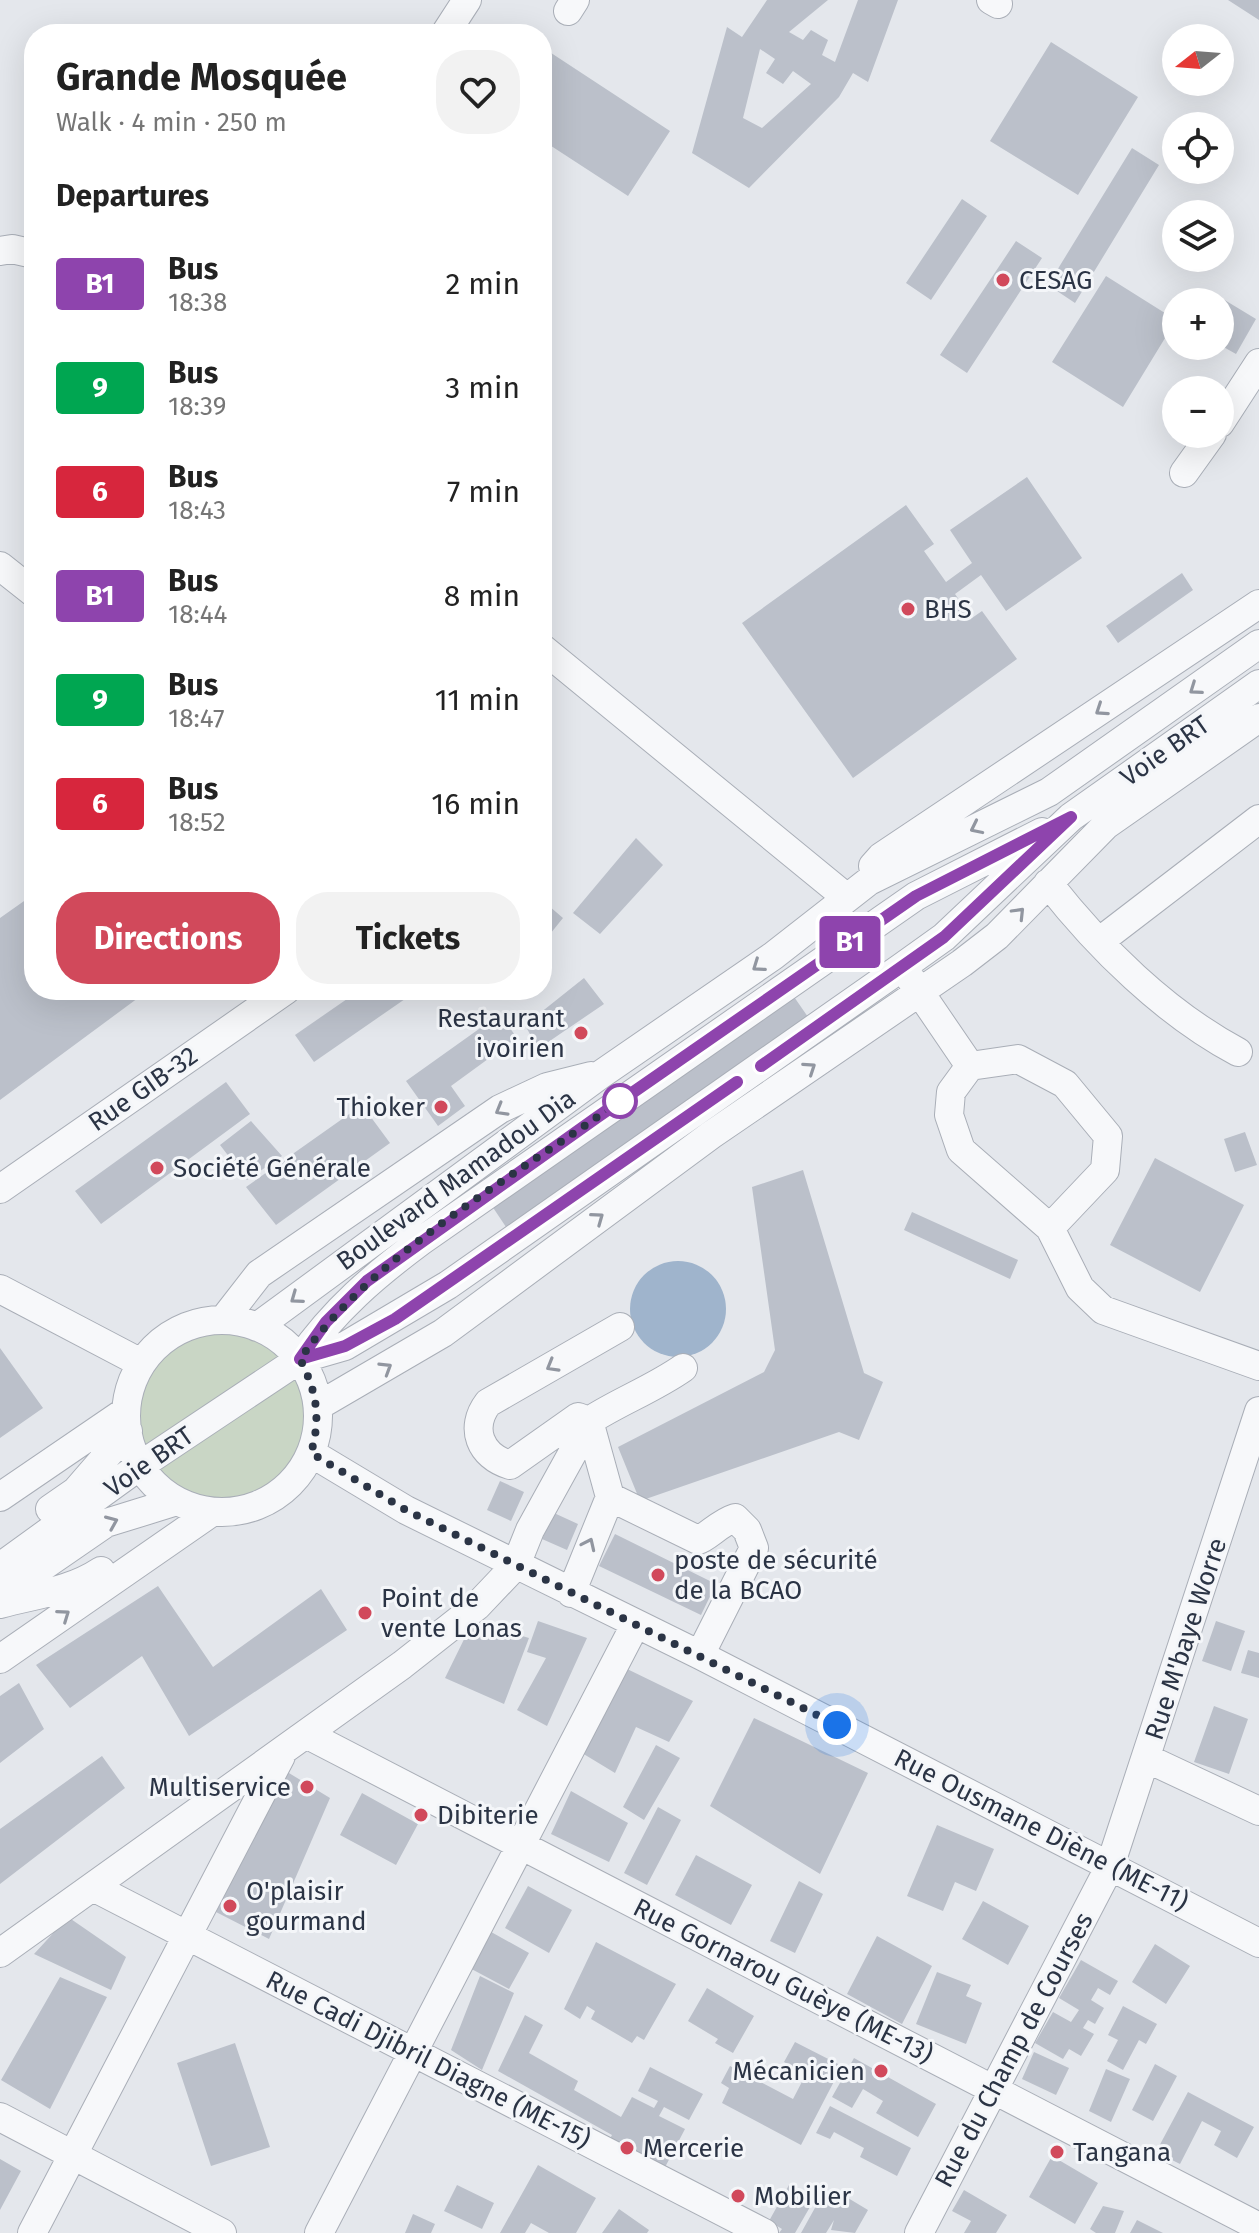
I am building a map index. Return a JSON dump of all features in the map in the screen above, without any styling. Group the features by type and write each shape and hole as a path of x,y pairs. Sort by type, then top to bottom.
{"street":[{"path":"451,24 467,0"},
{"path":"0,251 24,252"},
{"path":"1234,401 1259,363"},
{"path":"1184,473 1202,448"},
{"path":"0,566 24,585"},
{"path":"552,656 858,889 881,857 1259,604"},
{"name":"Boulevard Mamadou Dia","path":"257,1327 600,1075 773,956 858,889 1049,792 1259,644"},
{"name":"Voie BRT","path":"0,1567 141,1465 300,1359 345,1346 448,1285 902,967 944,937 1071,817 1259,684"},
{"path":"318,1406 443,1333 711,1135 997,936 1106,825 1259,718"},
{"name":"Voie BRT","path":"300,1359 326,1322 367,1281 583,1127 916,896 1071,817"},
{"path":"1100,941 1259,819"},
{"path":"1048,883 1100,941 1155,994 1211,1037 1238,1052"},
{"path":"902,967 970,1066"},
{"name":"Rue GIB-32","path":"0,1189 272,1000"},
{"path":"1050,1228 1105,1170 1108,1136 1065,1084 1018,1059 970,1066 951,1092 949,1115 961,1150 1050,1228 1080,1288 1103,1310 1259,1366"},
{"path":"224,1319 269,1266 500,1109 565,1080 600,1075"},
{"path":"0,1289 141,1363"},
{"path":"0,1604 40,1597 83,1583 151,1538 200,1519 242,1510 271,1499 294,1479 311,1453 318,1430 318,1406 312,1382 300,1359 281,1339 257,1327 224,1319 200,1322 176,1331 157,1345 141,1363 128,1394 127,1421 141,1465 172,1497 200,1519"},
{"path":"585,1426 510,1465 496,1461 485,1450 477,1430 477,1417 488,1403 620,1327"},
{"path":"0,1953 283,1752 477,1606 516,1565 530,1530 585,1426 615,1394 647,1383 670,1366"},
{"name":"Rue M'baye Worre","path":"1110,1866 1148,1759 1259,1411"},
{"path":"3,1497 127,1421"},
{"path":"0,1544 76,1491 127,1421"},
{"path":"585,1426 600,1498 609,1500 696,1549 708,1547 723,1530 732,1528 746,1548 742,1571 700,1655"},
{"name":"Rue Ousmane Diène (ME-11)","path":"311,1453 406,1510 700,1655 1259,1943"},
{"path":"0,1596 106,1523 172,1497"},
{"path":"571,1593 609,1500"},
{"path":"0,1659 200,1519"},
{"path":"319,2233 635,1625"},
{"name":"Rue Gornarou Guèye (ME-13)","path":"306,1734 1259,2227"},
{"path":"32,2233 283,1752"},
{"path":"1148,1759 1259,1811"},
{"name":"Rue du Champ de Courses","path":"919,2233 1110,1866"},
{"name":"Rue Cadi Djibril Diagne (ME-15)","path":"93,1887 764,2233"},
{"path":"0,2117 222,2233"}],"green space":[{"path":"220,1332 253,1339 281,1357 299,1385 306,1418 299,1451 281,1479 253,1497 220,1504 187,1497 159,1479 141,1451 134,1418 141,1385 159,1357 187,1339"}],"water":[{"path":"678,1261 696,1264 712,1275 723,1291 726,1309 723,1327 712,1343 696,1354 678,1357 660,1354 644,1343 633,1327 630,1309 633,1291 644,1275 660,1264"}],"building":[{"path":"767,0 828,0 789,32 803,40 811,30 828,40 822,55 835,62 858,0 898,0 868,82 853,73 839,97 749,188 692,153 727,27 742,37","holes":["760,49 775,59 766,73 783,84 793,71 811,84 762,128 743,118"]},
{"path":"1228,0 1259,0 1259,20"},
{"path":"1051,42 1138,97 1078,195 990,141"},
{"path":"552,54 670,131 628,196 552,147"},
{"path":"1132,148 1159,165 1075,303 1048,285"},
{"path":"962,199 987,216 931,300 906,283"},
{"path":"1016,241 1042,258 967,373 940,355"},
{"path":"1106,276 1162,311 1162,343 1123,407 1052,362"},
{"path":"1234,306 1256,319 1234,353"},
{"path":"1027,477 1082,558 1006,611 981,575 955,594 972,618 982,611 1017,659 853,778 742,623 906,505 934,544 924,551 946,582 972,563 950,530"},
{"path":"1182,573 1193,590 1118,643 1106,626"},
{"path":"636,838 663,865 600,934 573,913"},
{"path":"24,901 24,1000 135,1000 0,1100 0,918"},
{"path":"552,909 563,918 552,932"},
{"path":"584,978 604,1004 538,1049 525,1025"},
{"path":"790,991 808,1017 506,1227 488,1200"},
{"path":"346,1000 404,1000 314,1062 295,1035"},
{"path":"500,1014 517,1038 451,1086 465,1106 438,1126 406,1081"},
{"path":"226,1082 250,1114 101,1224 75,1191"},
{"path":"362,1105 390,1143 276,1225 246,1187"},
{"path":"251,1121 282,1156 247,1180 220,1145"},
{"path":"1245,1132 1257,1165 1235,1172 1224,1139"},
{"path":"1155,1158 1244,1205 1200,1292 1110,1245"},
{"path":"803,1170 864,1373 883,1382 859,1440 839,1432 640,1501 618,1447 764,1372 775,1350 752,1187"},
{"path":"912,1212 1018,1260 1010,1279 904,1230"},
{"path":"0,1348 43,1408 0,1438"},
{"path":"500,1481 524,1492 511,1521 487,1510"},
{"path":"554,1513 578,1524 567,1550 542,1539"},
{"name":"poste de sécurité de la BCAO","path":"615,1534 716,1584 701,1615 599,1566"},
{"path":"158,1586 213,1667 321,1589 347,1630 189,1736 142,1656 70,1708 36,1665"},
{"path":"473,1621 529,1638 504,1704 445,1678"},
{"path":"538,1621 587,1638 547,1726 517,1710 546,1658 527,1652"},
{"path":"1216,1621 1245,1631 1231,1671 1202,1661"},
{"path":"1248,1650 1259,1653 1259,1678 1241,1673"},
{"path":"623,1667 693,1701 669,1742 636,1727 615,1773 582,1753"},
{"path":"19,1683 44,1729 0,1763 0,1696"},
{"path":"1214,1706 1248,1719 1229,1774 1194,1762"},
{"path":"754,1718 868,1773 820,1874 710,1806"},
{"path":"656,1745 680,1758 644,1820 623,1807"},
{"path":"102,1756 125,1788 0,1884 0,1829"},
{"path":"284,1770 330,1798 269,1939 216,1912"},
{"path":"571,1791 628,1823 609,1862 551,1834"},
{"path":"362,1793 418,1824 396,1865 340,1835"},
{"path":"658,1807 681,1820 647,1885 624,1873"},
{"path":"937,1825 994,1849 976,1891 955,1882 943,1911 907,1896"},
{"path":"696,1855 752,1885 731,1925 675,1895"},
{"path":"799,1881 823,1894 795,1953 770,1941"},
{"path":"528,1886 572,1910 549,1953 505,1928"},
{"path":"983,1901 1029,1926 1008,1965 962,1939"},
{"path":"68,1917 126,1957 111,1990 34,1954"},
{"path":"484,1928 529,1953 509,1989 464,1965"},
{"path":"877,1936 932,1966 902,2024 847,1994"},
{"path":"596,1942 676,1984 644,2040 637,2036 632,2043 591,2019 595,2011 587,2006 580,2019 564,2009"},
{"path":"1155,1944 1190,1966 1166,2004 1132,1982"},
{"path":"1081,1960 1118,1981 1110,1995 1098,1988 1091,2000 1104,2008 1095,2024 1088,2020 1083,2028 1094,2034 1081,2056 1069,2049 1063,2059 1035,2043 1053,2012 1071,2022 1079,2010 1059,1998"},
{"path":"937,1972 971,1985 966,1996 982,2003 966,2044 916,2024"},
{"path":"480,1976 514,1993 482,2070 451,2050"},
{"path":"60,1977 107,1997 50,2109 1,2080"},
{"path":"707,1988 754,2016 733,2053 715,2043 718,2039 688,2021"},
{"path":"1123,2006 1157,2024 1146,2044 1139,2040 1123,2070 1107,2061 1118,2040 1108,2035"},
{"path":"525,2015 543,2025 529,2053 578,2081 574,2090 621,2117 632,2097 654,2108 658,2101 638,2091 650,2067 703,2094 689,2120 664,2107 659,2116 685,2129 662,2173 607,2144 612,2135 498,2071"},
{"path":"795,2042 842,2066 801,2145 722,2103 729,2088 721,2083 730,2066 793,2099 806,2074 784,2062"},
{"path":"235,2043 270,2147 211,2166 177,2063"},
{"path":"1034,2052 1069,2068 1056,2095 1022,2079"},
{"path":"854,2058 936,2104 918,2137 876,2113 883,2101 863,2089 852,2108 832,2097"},
{"path":"1155,2064 1177,2076 1153,2121 1132,2110"},
{"path":"1106,2069 1130,2079 1111,2122 1089,2111"},
{"path":"1188,2092 1254,2127 1237,2158 1214,2145 1221,2131 1202,2121 1180,2164 1156,2152"},
{"path":"830,2106 911,2148 897,2176 860,2157 864,2148 834,2132 830,2139 816,2133"},
{"path":"1052,2156 1098,2183 1075,2224 1029,2197"},
{"path":"0,2159 21,2171 0,2210"},
{"path":"538,2165 596,2198 576,2233 549,2233 531,2223 525,2233 500,2233"},
{"path":"457,2185 494,2203 482,2229 444,2211"},
{"path":"789,2185 814,2200 795,2233 779,2233 782,2229 769,2221"},
{"path":"964,2190 1007,2215 996,2233 964,2233 971,2221 952,2211"},
{"path":"843,2195 868,2210 855,2233 831,2230 834,2220 826,2233 801,2233 821,2197 836,2206"},
{"path":"1103,2206 1124,2211 1115,2233 1096,2233 1090,2229"},
{"path":"619,2209 649,2230 647,2233 602,2233"},
{"path":"413,2214 435,2224 431,2233 405,2233"},
{"path":"1137,2220 1163,2233 1130,2233"}],"bus line":[{"name":"B1","path":"737,1082 395,1319 345,1346 300,1359 326,1322 367,1281 421,1241 916,896 1071,817 944,937 761,1066"}],"place":[{"name":"CESAG","path":"1003,280"},
{"name":"BHS","path":"908,609"},
{"name":"Restaurant ivoirien","path":"581,1033"},
{"name":"Thioker","path":"441,1107"},
{"name":"Société Générale","path":"157,1168"},
{"name":"poste de sécurité de la BCAO","path":"658,1575"},
{"name":"Point de vente Lonas","path":"365,1613"},
{"name":"Multiservice","path":"307,1787"},
{"name":"Dibiterie","path":"421,1815"},
{"name":"O'plaisir gourmand","path":"230,1906"},
{"name":"Mécanicien","path":"881,2071"},
{"name":"Mercerie","path":"627,2148"},
{"name":"Tangana","path":"1057,2152"},
{"name":"Mobilier","path":"738,2196"}],"route":[{"path":"620,1101 367,1281 326,1322 300,1359 312,1382 318,1406 318,1430 311,1453 406,1510 837,1725"}]}
